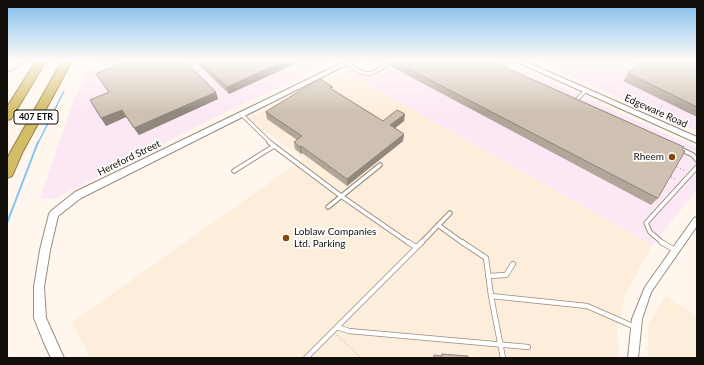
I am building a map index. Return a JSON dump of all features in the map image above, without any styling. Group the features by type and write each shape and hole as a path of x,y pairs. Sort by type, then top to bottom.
{"highway":[{"name":"407 ETR","path":"7,116 31,78"},
{"name":"407 ETR","path":"7,173 16,153 58,78"}],"street":[{"name":"Hereford Street","path":"58,358 48,339 40,318 39,286 45,250 54,214 78,195 316,78"},
{"name":"Edgeware Road","path":"557,78 697,140"},
{"path":"633,358 637,319 648,290 697,220"}],"lane":[{"path":"575,102 585,90"},
{"path":"568,98 582,105"},
{"path":"242,114 274,146 341,196 416,247"},
{"path":"234,171 274,146"},
{"path":"675,146 693,155 697,160"},
{"path":"328,207 380,165"},
{"path":"676,250 653,235 646,223 697,167"},
{"path":"306,358 450,213"},
{"path":"438,225 486,258 491,296 503,358"},
{"path":"488,276 506,275 513,264"},
{"path":"491,296 587,306 636,328"},
{"path":"335,329 528,347"}],"path":[{"path":"650,120 662,106"},
{"path":"677,167 692,174"},
{"path":"671,177 683,183"},
{"path":"335,329 361,358"}],"shaded area":[{"path":"85,78 298,78 230,110 54,199 40,198 74,100"},
{"path":"333,78 357,78 652,245 625,295 617,331 619,358 90,358 72,322 303,159 248,118"},
{"path":"357,78 541,78 697,148 697,190 652,245"},
{"path":"574,78 697,78 697,131"},
{"path":"666,296 697,316 697,358 648,358 648,324"}],"building":[{"path":"99,78 202,78 216,92 134,128 122,110 101,118 90,100 109,92"},
{"path":"218,78 247,78 227,87"},
{"path":"427,78 529,78 684,147 682,150 685,151 658,198"},
{"path":"638,78 697,78 697,107"},
{"path":"320,79 333,87 330,88 383,121 397,110 405,114 390,125 404,134 347,179 301,146 300,147 294,142 302,136 266,112"},
{"path":"442,354 468,356 468,358 434,358 434,355 442,356"}],"waterway":[{"path":"38,143 64,91"},
{"path":"7,223 38,142"}],"place":[{"name":"Rheem","path":"672,157"},
{"name":"Loblaw Companies Ltd. Parking","path":"286,238"}]}
